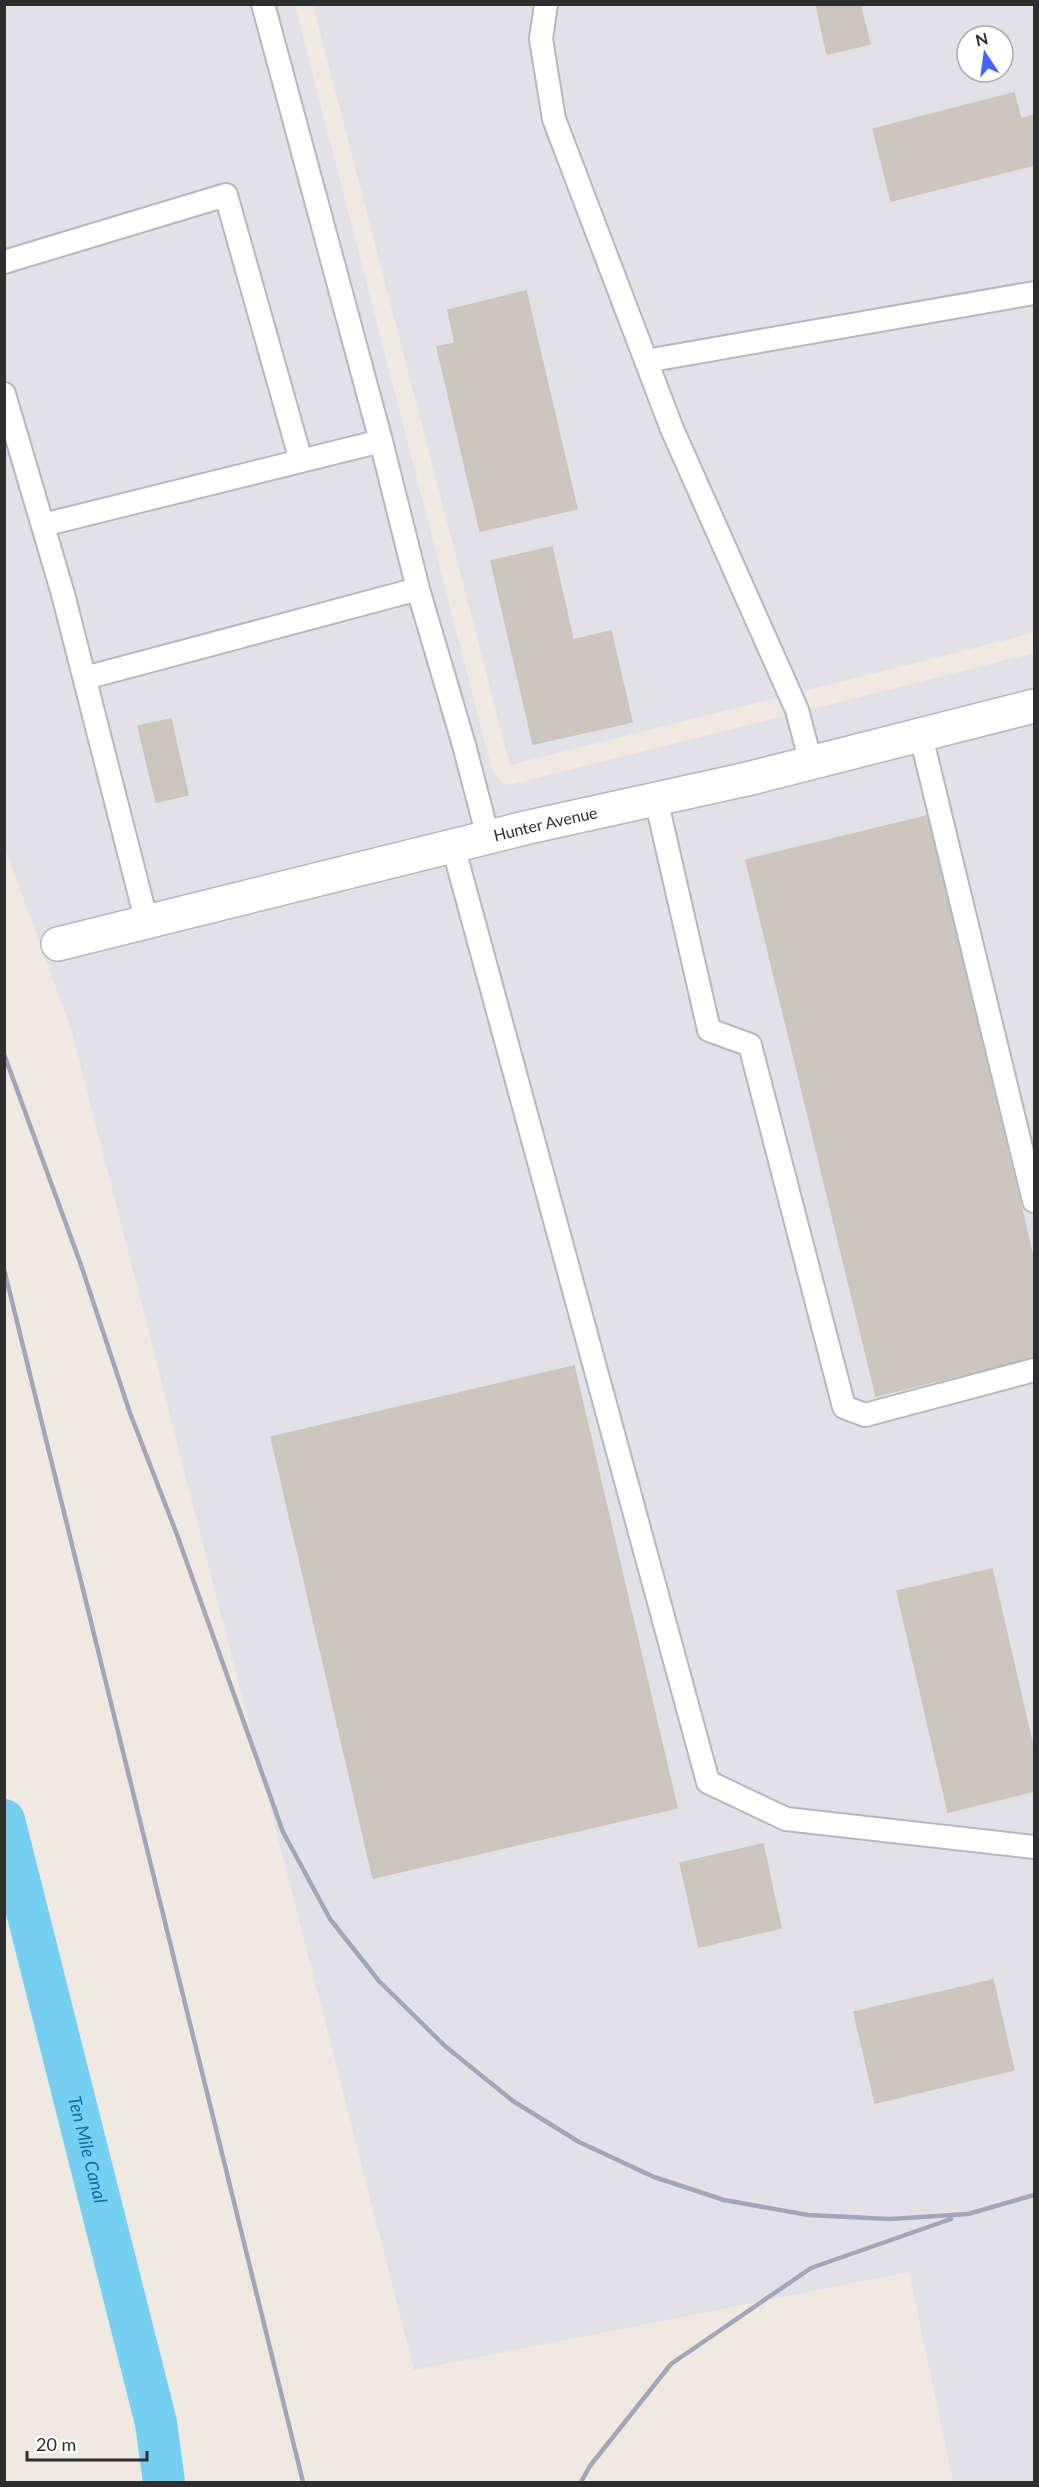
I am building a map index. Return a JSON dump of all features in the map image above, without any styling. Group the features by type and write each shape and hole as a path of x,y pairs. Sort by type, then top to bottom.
{"street":[{"name":"Hunter Avenue","path":"58,944 488,837 811,763 1035,706"}],"lane":[{"path":"262,4 381,441 418,588 488,837"},
{"path":"546,4 541,39 554,119 672,429 797,710 811,763"},
{"path":"4,262 226,195 301,461"},
{"path":"646,361 1033,298"},
{"path":"4,393 85,678 147,922"},
{"path":"43,525 381,441"},
{"path":"85,678 418,588"},
{"path":"921,736 1035,1201"},
{"path":"656,799 709,1030 750,1045 844,1407 865,1415 1035,1370"},
{"path":"453,846 708,1782 786,1819 1035,1847"}],"shaded area":[{"path":"5,5 295,5 492,770 499,780 509,785 1034,653 1034,2482 953,2482 909,2272 414,2370 72,1032 5,848"},
{"path":"313,5 1034,5 1034,633 510,765"}],"building":[{"path":"816,4 860,4 870,44 827,54"},
{"path":"1014,93 1021,119 1034,115 1034,165 891,201 873,129"},
{"path":"526,291 577,509 480,531 437,347 455,343 448,310"},
{"path":"552,547 573,640 611,631 632,722 533,744 491,561"},
{"path":"171,719 188,795 156,802 138,726"},
{"path":"927,816 1034,1261 1034,1357 876,1396 746,860"},
{"path":"574,1366 677,1808 373,1878 271,1437"},
{"path":"992,1569 1034,1751 1034,1791 948,1812 897,1591"},
{"path":"763,1844 781,1928 699,1947 680,1863"},
{"path":"993,1980 1014,2070 875,2103 854,2012"}],"waterway":[{"name":"Ten Mile Canal","path":"4,1820 156,2423 164,2482"}],"railway":[{"path":"4,1054 81,1265 130,1413 176,1532 283,1832 330,1919 379,1981 445,2046 513,2101 579,2142 654,2177 724,2200 808,2215 890,2219 968,2214 1034,2195"},
{"path":"4,1269 303,2482"},
{"path":"581,2482 590,2466 671,2364 811,2268 951,2219"}]}
